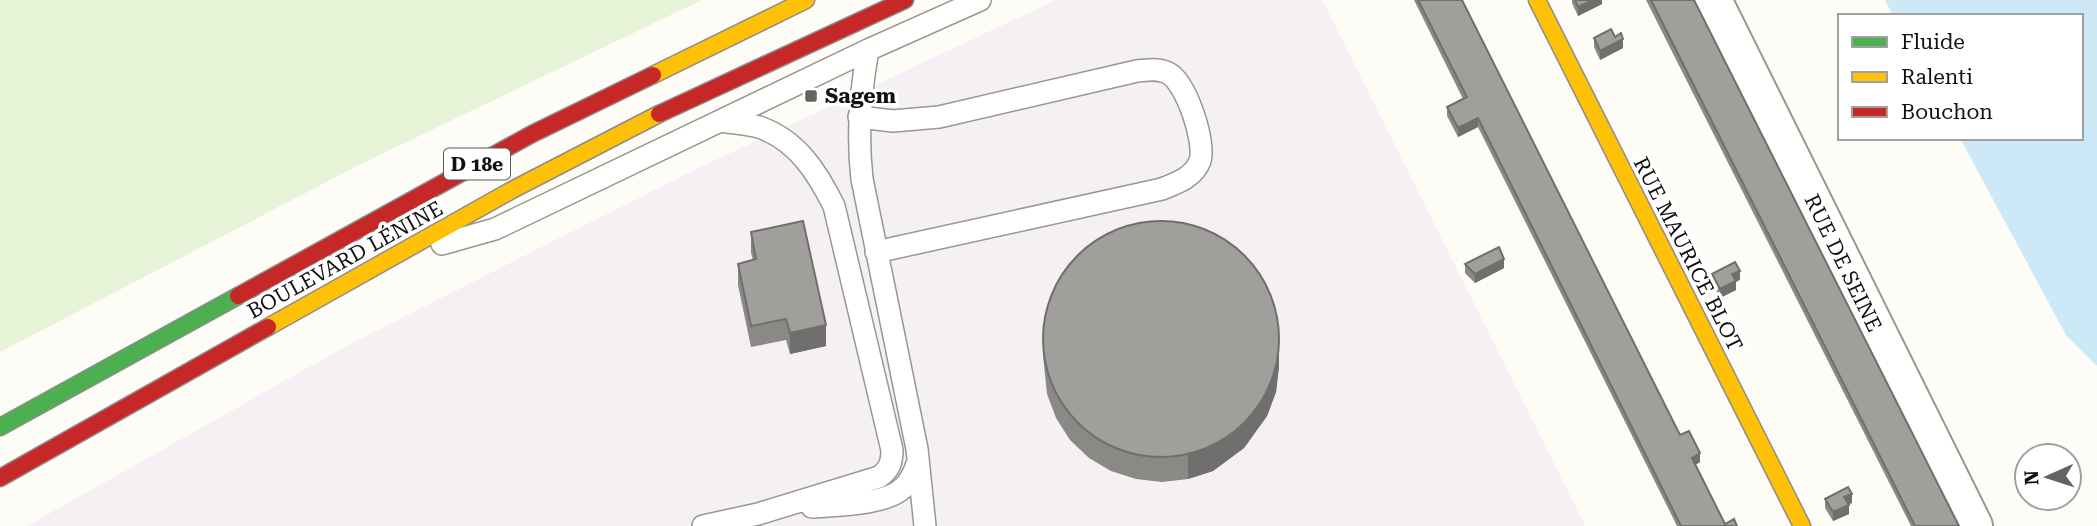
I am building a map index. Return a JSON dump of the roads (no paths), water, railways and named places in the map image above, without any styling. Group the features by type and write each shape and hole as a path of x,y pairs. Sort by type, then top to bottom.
{"main road":[{"name":"BOULEVARD LÉNINE","path":"0,427 532,134 806,0"},
{"name":"BOULEVARD LÉNINE","path":"0,478 512,190 675,106 905,0"},
{"name":"RUE MAURICE BLOT","path":"1537,0 1802,526"}],"street":[{"name":"RUE DE SEINE","path":"1712,0 1973,526"}],"lane":[{"path":"390,259 495,229 868,50 980,0"},
{"path":"868,50 860,93 862,179 917,449 925,526"},
{"path":"859,117 893,121 939,117 1137,71 1159,69 1180,81 1193,113 1200,142 1200,160 1188,178 1161,189 876,252"},
{"path":"703,526 758,514 879,477 892,462 892,450 834,206 817,172 802,155 759,128 720,121"},
{"path":"758,514 868,501 892,495 912,478 917,464"}],"water":[{"path":"1885,0 2097,0 2097,366 2066,335 1961,140 2083,140 2083,14 1892,14"}],"place":[{"name":"Sagem","path":"811,96"}]}
